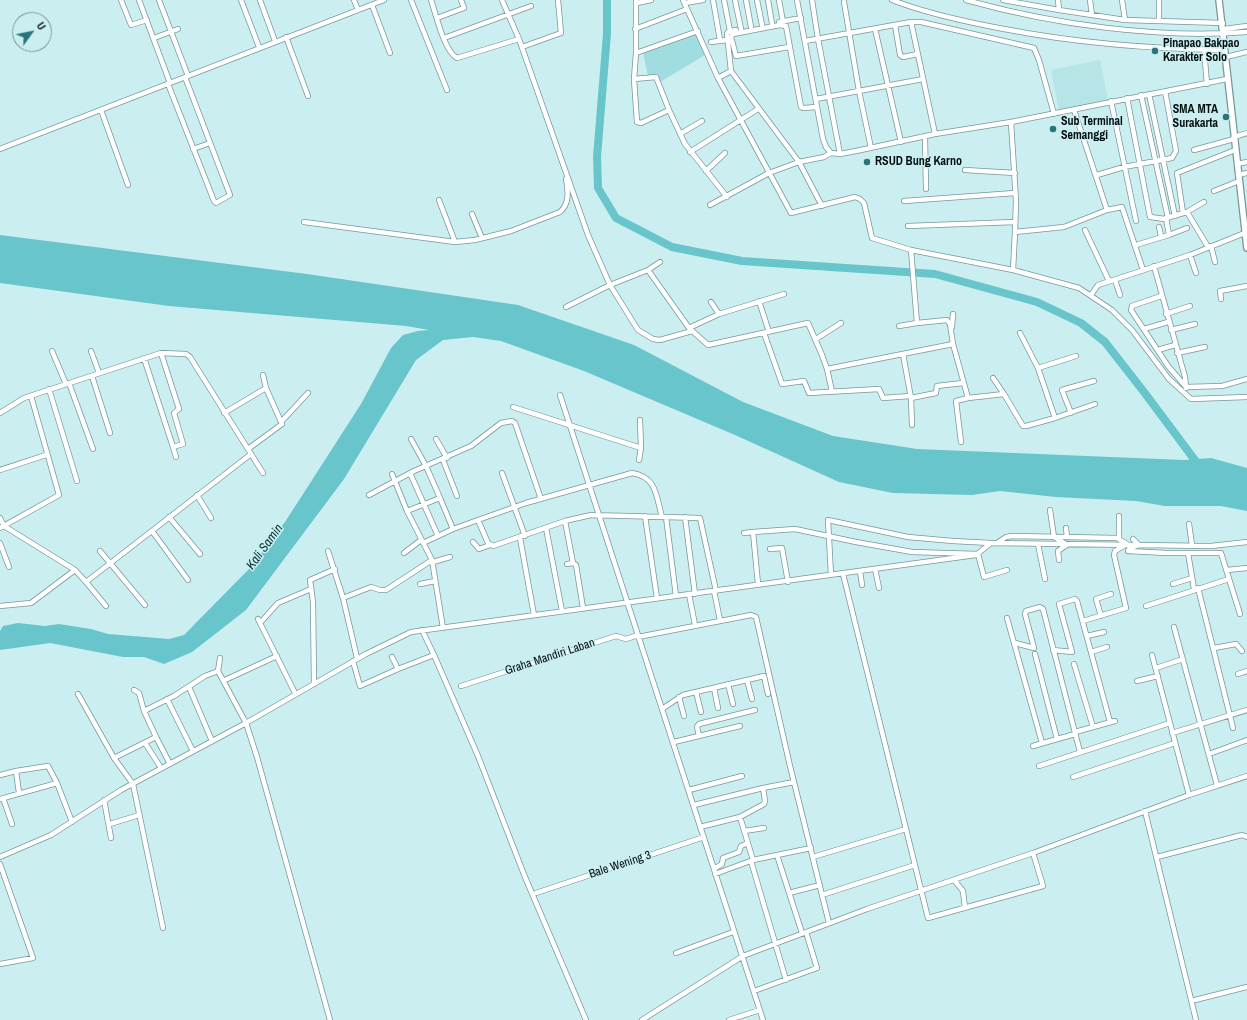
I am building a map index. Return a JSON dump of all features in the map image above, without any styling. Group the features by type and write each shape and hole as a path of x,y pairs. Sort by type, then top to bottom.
{"main road":[{"path":"1219,0 1224,29 1227,79 1238,178 1244,203 1247,248"}],"street":[{"path":"120,0 130,25 147,20"},
{"path":"139,0 193,149 214,202 216,203 230,195 159,0"},
{"path":"242,0 259,47"},
{"path":"260,0 275,41"},
{"path":"354,0 358,10"},
{"path":"0,149 259,47 384,0"},
{"path":"411,0 447,90"},
{"path":"431,0 444,38 453,56 459,59 519,39"},
{"path":"437,18 464,7 461,0"},
{"path":"502,0 522,47 588,235 610,285 638,330 653,340 660,340 691,329 719,314 784,294"},
{"path":"522,47 561,33 558,0"},
{"path":"651,0 636,1 636,53 634,79 637,123 641,124 669,110"},
{"path":"703,0 684,1 718,78 791,214 855,197 860,199 864,203 872,238 911,250 1013,270 1080,288 1112,310 1132,330 1169,378 1191,399 1197,400 1247,397"},
{"path":"713,0 720,40"},
{"path":"724,0 730,32"},
{"path":"735,0 741,29"},
{"path":"746,0 751,27"},
{"path":"757,0 762,25"},
{"path":"768,0 772,24"},
{"path":"779,0 783,22"},
{"path":"798,0 823,139 826,147 831,153"},
{"path":"812,0 840,154"},
{"path":"892,0 952,19 1070,41 1152,48 1225,50"},
{"path":"966,0 1062,21 1143,31 1224,29 1247,26"},
{"path":"1003,0 1028,2 1059,10 1125,20 1159,21 1247,32"},
{"path":"1058,0 1059,10"},
{"path":"1090,0 1092,15"},
{"path":"1122,0 1125,20"},
{"path":"1159,0 1159,21"},
{"path":"844,2 859,90 871,148"},
{"path":"372,5 390,53"},
{"path":"444,38 532,6"},
{"path":"635,29 687,9"},
{"path":"801,18 730,32 727,33 727,40 731,71 800,162 822,206"},
{"path":"805,41 911,22 921,22 1034,48 1039,60 1054,114"},
{"path":"911,22 935,134"},
{"path":"789,47 736,56 731,37 733,34 783,25 786,26 801,107 817,107"},
{"path":"895,25 900,55 903,57 918,54"},
{"path":"154,38 178,29"},
{"path":"875,29 901,142"},
{"path":"636,53 666,44 698,31"},
{"path":"286,37 308,96"},
{"path":"711,42 727,40"},
{"path":"1204,50 1207,84"},
{"path":"1226,57 1247,52"},
{"path":"718,78 731,71"},
{"path":"634,79 656,77 669,110 690,152 727,197"},
{"path":"816,98 923,79"},
{"path":"710,205 769,173 800,162 824,157 831,153 840,154 935,134 1054,114 1111,101 1227,79"},
{"path":"1097,176 1124,167 1172,158 1176,151 1165,91"},
{"path":"1149,94 1164,160 1174,216"},
{"path":"1141,96 1156,161 1169,235"},
{"path":"1127,98 1141,164 1150,217 1166,218 1185,213 1204,202"},
{"path":"1111,101 1136,221"},
{"path":"690,152 758,108"},
{"path":"101,110 128,185"},
{"path":"1074,110 1107,210"},
{"path":"680,134 702,121"},
{"path":"1011,122 1015,193 1013,270"},
{"path":"1194,150 1247,133"},
{"path":"925,137 926,189"},
{"path":"193,149 210,143"},
{"path":"1215,262 1209,246 1185,213 1177,173 1236,150"},
{"path":"706,171 725,153"},
{"path":"1237,164 1247,162"},
{"path":"304,222 455,242 482,238 511,231 560,212 564,208 568,199 565,167"},
{"path":"965,170 1014,173"},
{"path":"1214,191 1247,173"},
{"path":"904,201 1015,193"},
{"path":"439,200 455,242"},
{"path":"1015,232 1064,227 1107,210 1120,207 1124,209 1143,270"},
{"path":"472,214 482,238"},
{"path":"908,226 1015,222"},
{"path":"1159,227 1162,236"},
{"path":"1136,245 1187,228"},
{"path":"1085,230 1109,281"},
{"path":"1091,295 1095,287 1109,281 1190,255 1209,246 1246,233"},
{"path":"911,250 917,322"},
{"path":"1190,255 1196,273"},
{"path":"566,306 610,285 648,270 660,262"},
{"path":"1154,266 1174,345 1186,382 1184,393"},
{"path":"648,270 691,329 708,345 808,323 816,339 827,369 832,391"},
{"path":"1114,280 1120,295"},
{"path":"1221,299 1220,291 1247,286"},
{"path":"1161,296 1131,307 1131,310 1176,376 1186,388"},
{"path":"759,301 782,384 802,381 806,383 808,393 879,389 883,398 911,397 936,393 937,386 963,383"},
{"path":"711,302 719,314"},
{"path":"1166,314 1190,306"},
{"path":"953,314 954,344"},
{"path":"899,326 917,322 947,320 950,324 963,383 968,398"},
{"path":"1144,329 1168,322"},
{"path":"816,339 841,323"},
{"path":"1171,330 1195,324"},
{"path":"1020,333 1038,368 1055,418"},
{"path":"827,369 954,344"},
{"path":"1158,350 1174,345"},
{"path":"1177,352 1205,347"},
{"path":"52,351 67,383 93,449"},
{"path":"91,351 99,373"},
{"path":"161,353 179,409 174,413 183,444 173,447"},
{"path":"0,413 31,396 49,389 144,358 161,353 189,355 263,473"},
{"path":"903,354 911,397 912,425"},
{"path":"1038,368 1076,356"},
{"path":"144,358 176,457"},
{"path":"263,375 266,388 282,421"},
{"path":"92,376 110,433"},
{"path":"993,378 1024,426 1055,418 1095,404"},
{"path":"1186,388 1222,386 1247,379"},
{"path":"1071,413 1062,390 1094,381"},
{"path":"224,413 266,388"},
{"path":"49,389 77,481"},
{"path":"248,449 279,427 282,421 308,393"},
{"path":"961,442 956,401 968,398 1004,394"},
{"path":"560,395 588,485 674,742 733,932 743,956 763,1020"},
{"path":"2,527 59,495 46,456 31,396"},
{"path":"513,407 641,448"},
{"path":"639,460 641,448 640,420"},
{"path":"369,495 395,480 445,459 471,446 501,423 512,421 515,423 541,499"},
{"path":"411,439 426,466 453,529"},
{"path":"436,439 445,459 457,496"},
{"path":"86,582 251,454"},
{"path":"0,470 46,456"},
{"path":"410,473 438,536"},
{"path":"502,473 523,537 534,615"},
{"path":"404,553 422,541 514,507 631,473 643,476 651,481 664,517 676,596"},
{"path":"392,474 407,511 432,561 443,628"},
{"path":"198,495 211,518"},
{"path":"407,511 440,498"},
{"path":"1050,510 1054,536 1066,544"},
{"path":"473,542 479,549 490,545 493,546 523,537 565,521 598,515 700,518 720,620"},
{"path":"645,516 657,598"},
{"path":"1119,516 1119,538"},
{"path":"169,517 200,554"},
{"path":"685,517 696,625"},
{"path":"0,518 2,527 75,570 106,606"},
{"path":"478,520 490,545"},
{"path":"831,575 828,520 908,536 953,541 1038,544 1211,546 1247,542"},
{"path":"565,521 573,563 576,565 583,608"},
{"path":"1189,524 1192,545"},
{"path":"546,528 562,610"},
{"path":"1066,528 1067,537"},
{"path":"744,533 793,529 912,552 980,553"},
{"path":"152,531 188,580"},
{"path":"753,532 758,584"},
{"path":"997,543 1006,537 1012,536 1054,536 1119,538 1127,544"},
{"path":"1133,539 1139,545"},
{"path":"0,543 9,567"},
{"path":"0,857 51,835 104,800 132,784 246,722 294,693 314,684 355,660 405,634 422,630 562,610 715,591 758,584 788,582 980,553 992,543"},
{"path":"1038,544 1044,578"},
{"path":"1059,560 1058,551 1066,544"},
{"path":"1083,622 1126,608 1114,555 1115,551 1127,544"},
{"path":"1139,545 1129,548 1128,552 1221,553 1240,614"},
{"path":"770,549 782,548 788,582"},
{"path":"100,551 112,563 145,605"},
{"path":"328,551 343,598 359,686 398,669 434,656"},
{"path":"980,553 984,577 1007,570"},
{"path":"1188,553 1192,578 1214,648 1233,728"},
{"path":"343,598 371,587 383,591 386,590 432,561 450,557"},
{"path":"567,564 573,563"},
{"path":"1227,570 1247,568"},
{"path":"875,569 879,588"},
{"path":"0,606 31,603 75,570"},
{"path":"314,684 313,608 309,578 335,570"},
{"path":"860,571 862,585"},
{"path":"843,574 928,918 1044,886 1033,853"},
{"path":"1173,584 1192,578"},
{"path":"1146,606 1196,588 1229,579"},
{"path":"420,584 435,581"},
{"path":"294,693 259,621 278,603 311,589"},
{"path":"1101,616 1096,600 1111,594"},
{"path":"1033,746 1112,721 1091,652 1078,601 1075,599 1060,603 1072,652 1053,650"},
{"path":"1015,643 1034,648 1025,614 1026,611 1040,607 1043,609 1080,752"},
{"name":"Graha Mandiri Laban","path":"461,686 616,636 626,639 751,615 756,617 794,782"},
{"path":"1007,618 1042,743"},
{"path":"1174,627 1202,725 1217,785"},
{"path":"422,630 478,756 525,877 586,1020"},
{"path":"1087,636 1104,632"},
{"path":"1214,648 1236,644 1242,651"},
{"path":"1091,652 1107,647"},
{"path":"1035,654 1057,739"},
{"path":"1152,654 1189,795"},
{"path":"225,680 277,656"},
{"path":"392,657 398,669"},
{"path":"220,658 218,671 225,680 246,722 330,1020"},
{"path":"1156,668 1183,659"},
{"path":"1074,664 1093,727"},
{"path":"144,711 205,676 218,671"},
{"path":"1238,674 1247,671"},
{"path":"662,709 679,697 764,676 768,694"},
{"path":"1137,681 1158,676"},
{"path":"747,680 752,699"},
{"path":"728,684 733,704"},
{"path":"189,686 212,741"},
{"path":"714,688 718,708"},
{"path":"134,690 138,692 144,711 170,764"},
{"path":"696,692 701,712"},
{"path":"78,694 114,758 132,784 163,928"},
{"path":"679,697 684,716"},
{"path":"167,699 193,751"},
{"path":"699,736 697,727 699,724 755,710"},
{"path":"1172,733 1247,710"},
{"path":"1039,766 1170,723"},
{"path":"674,742 740,726"},
{"path":"114,758 156,737"},
{"path":"1209,754 1247,740"},
{"path":"145,742 161,768"},
{"path":"1073,777 1175,743"},
{"path":"0,775 48,766 57,783 72,822"},
{"path":"16,771 19,793"},
{"path":"689,790 742,776"},
{"path":"642,1020 743,956 829,923 1033,853 1189,795 1247,776"},
{"path":"694,805 794,782 829,923"},
{"path":"12,824 1,799 57,783"},
{"path":"700,827 740,817 764,804 766,801 763,788"},
{"path":"104,800 110,824 111,838"},
{"path":"1145,811 1196,1020"},
{"path":"110,824 139,815"},
{"path":"740,817 774,944 786,980"},
{"path":"744,831 764,828"},
{"path":"813,857 906,829"},
{"path":"1157,857 1242,835 1247,837"},
{"name":"Bale Wening 3","path":"536,893 704,838"},
{"path":"715,871 722,864 723,858 739,852 741,846 748,843"},
{"path":"715,871 811,848"},
{"path":"754,992 817,968 777,856"},
{"path":"0,864 33,958 0,964"},
{"path":"822,895 915,865"},
{"path":"954,880 964,891 965,908"},
{"path":"789,893 820,885"},
{"path":"676,952 733,932"},
{"path":"1195,1000 1247,987"},
{"path":"729,1020 760,1010"}],"shaded area":[{"path":"696,34 705,55 660,82 658,74 648,76 643,53"},
{"path":"1100,60 1108,100 1059,110 1051,70"},
{"path":"0,235 307,274 518,305 634,345 743,402 833,436 917,449 1184,460 1211,458 1247,468 1247,511 1221,506 1165,506 1136,501 1056,497 1000,491 972,495 893,493 839,482 735,435 584,371 501,341 473,337 443,340 416,360 344,479 246,610 192,652 164,664 144,657 123,657 50,643 0,650 0,631 3,626 18,623 45,626 59,624 91,629 108,634 169,639 184,635 249,569 285,522 361,404 391,348 403,335 429,330 406,326 169,306 0,283"}],"waterway":[{"path":"607,0 607,34 597,157 598,188 616,218 672,247 742,261 935,274 1037,302 1081,323 1105,342 1200,467"}],"place":[{"name":"Pinapao Bakpao Karakter Solo","path":"1155,51"},
{"name":"SMA MTA Surakarta","path":"1226,117"},
{"name":"Sub Terminal Semanggi","path":"1053,129"},
{"name":"RSUD Bung Karno","path":"867,162"}],"water label":[{"name":"Kali Samin","path":"265,547"}]}
